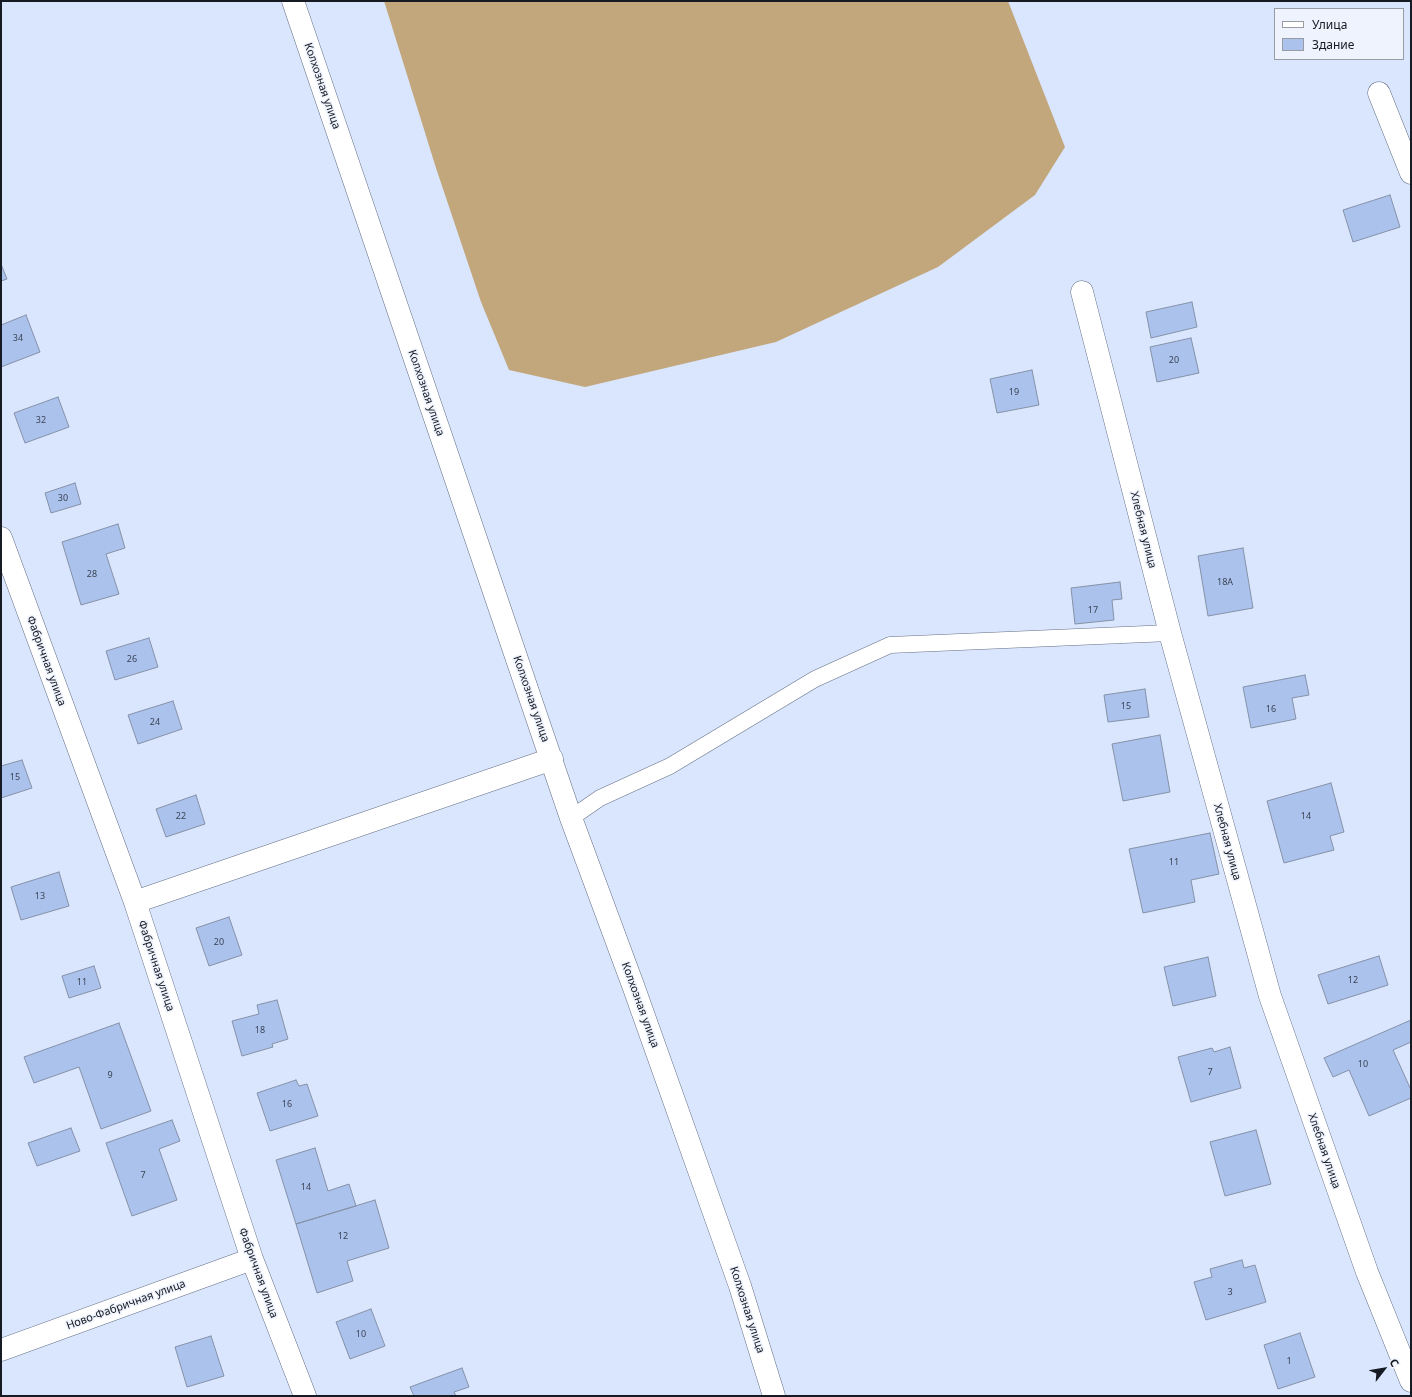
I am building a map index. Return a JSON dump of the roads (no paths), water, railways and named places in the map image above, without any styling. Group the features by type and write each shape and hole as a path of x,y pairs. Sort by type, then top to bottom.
{"street":[{"name":"Колхозная улица","path":"293,1 571,818 634,988 740,1286 774,1396"},
{"path":"1379,92 1411,173"},
{"name":"Хлебная улица","path":"1082,292 1170,634 1270,996 1367,1272 1411,1381"},
{"name":"Фабричная улица","path":"1,538 5,563 135,902 252,1259 305,1396"},
{"path":"135,902 552,759"},
{"name":"Ново-Фабричная улица","path":"1,1350 252,1259"}],"lane":[{"path":"571,818 600,798 670,766 815,679 890,645 1170,634"}]}
